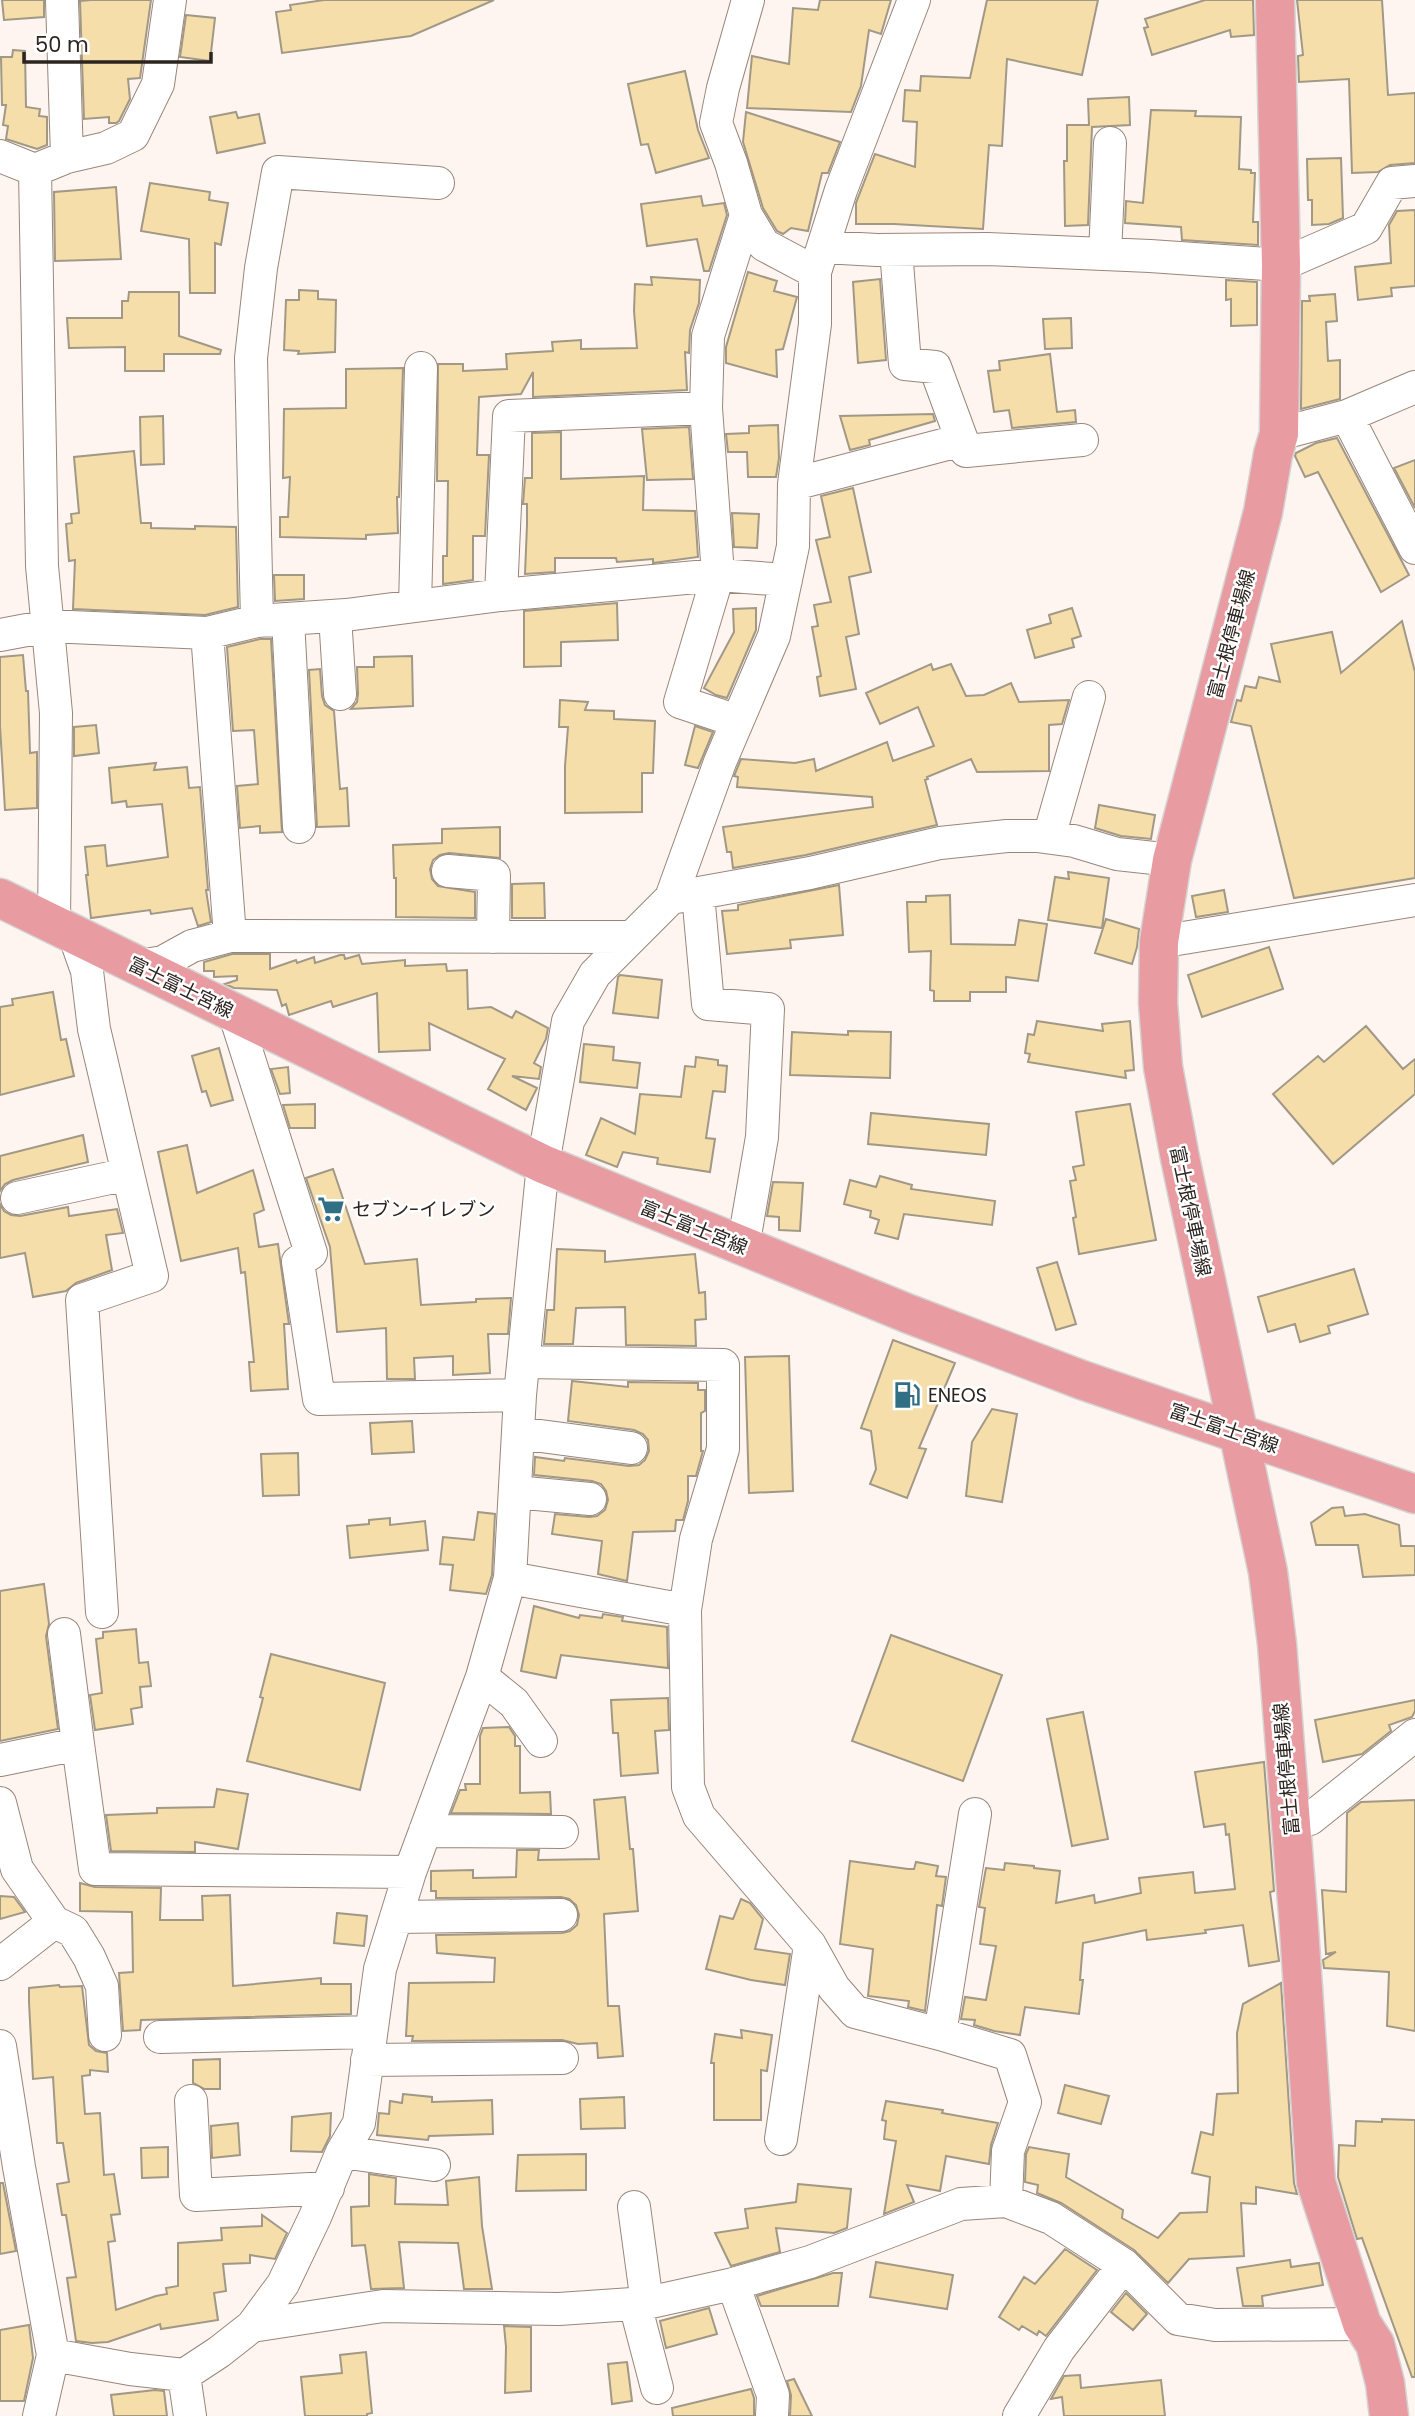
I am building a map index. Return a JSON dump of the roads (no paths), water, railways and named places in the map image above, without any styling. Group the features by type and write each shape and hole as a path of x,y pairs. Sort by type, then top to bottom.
{"main road":[{"name":"富士根停車場線","path":"1275,0 1280,265 1279,434 1263,512 1172,860 1159,943 1158,1003 1163,1067 1180,1158 1268,1572 1277,1644 1317,2182 1329,2227 1362,2324 1375,2344 1385,2383 1389,2416"},
{"name":"富士富士宮線","path":"0,898 543,1164 743,1247 1083,1380 1415,1494"}],"street":[{"path":"62,0 67,158"},
{"path":"0,156 36,170 67,158 106,148 133,135 158,84 170,0"},
{"path":"748,0 716,123 746,215 764,244 819,260 896,250 987,249 1280,265 1366,228 1392,183 1415,181"},
{"path":"743,1247 762,1137 768,1009 708,1004 685,896 720,762 774,636 786,580 793,546 794,484 815,324 819,260 841,190 914,0"},
{"path":"1105,254 1110,142"},
{"path":"36,170 42,566 56,713 64,930 87,971 94,1029 152,1276 82,1300 102,1612"},
{"path":"257,621 251,358 261,268 278,172 438,183"},
{"path":"737,721 680,702 718,575 706,408 708,336 746,215"},
{"path":"896,250 905,364 935,367 966,450 1082,440"},
{"path":"415,606 421,368"},
{"path":"1279,434 1347,416 1415,387"},
{"path":"502,595 509,416 706,408"},
{"path":"1347,416 1415,548"},
{"path":"794,484 962,440"},
{"path":"0,635 48,626 207,633 257,621 335,616 502,595 718,575 786,580"},
{"path":"335,616 340,694"},
{"path":"288,619 299,827"},
{"path":"207,633 230,936"},
{"path":"1049,837 1089,697"},
{"path":"53,2356 184,2375 219,2352 252,2326 283,2284 342,2152 359,2123 380,1969 410,1872 482,1677 510,1578 520,1395 543,1164 568,1021 595,974 632,937 685,896 810,873 940,843 1007,836 1049,837 1074,841 1117,854 1172,860"},
{"path":"448,871 494,875 493,937"},
{"path":"1159,943 1415,900"},
{"path":"139,966 163,962 192,946 230,936 632,937"},
{"path":"234,1012 311,1252 298,1262 319,1399 520,1395"},
{"path":"17,1198 128,1174"},
{"path":"524,1362 723,1365 723,1448 696,1539 685,1610 688,1787 699,1816 810,1945 834,1988 855,2012 1010,2055 1025,2102 1008,2151 1006,2201"},
{"path":"518,1433 631,1448"},
{"path":"515,1492 590,1499"},
{"path":"510,1578 685,1610"},
{"path":"64,1634 95,1870 410,1872"},
{"path":"482,1677 514,1703 541,1741"},
{"path":"1290,1823 1310,1819 1415,1735"},
{"path":"0,1760 78,1744"},
{"path":"0,1803 17,1869 54,1922 73,1931 89,1957 102,1986 105,2035"},
{"path":"940,2034 975,1814"},
{"path":"425,1832 562,1832"},
{"path":"396,1917 561,1915"},
{"path":"0,1964 54,1922"},
{"path":"781,2139 810,1945"},
{"path":"160,2037 562,2058"},
{"path":"0,2046 53,2356 39,2416"},
{"path":"191,2101 195,2195 328,2188"},
{"path":"342,2152 434,2165"},
{"path":"252,2326 383,2306 559,2309 641,2304 733,2284 810,2262 961,2204 1006,2201 1051,2218 1124,2265 1178,2319 1215,2325 1362,2324"},
{"path":"634,2207 641,2304 657,2388"},
{"path":"1019,2416 1059,2348 1124,2265"},
{"path":"733,2284 773,2395 772,2416"},
{"path":"184,2375 190,2416"}],"place":[{"name":"セブン-イレブン","path":"331,1209"},
{"name":"ENEOS","path":"907,1395"}]}
